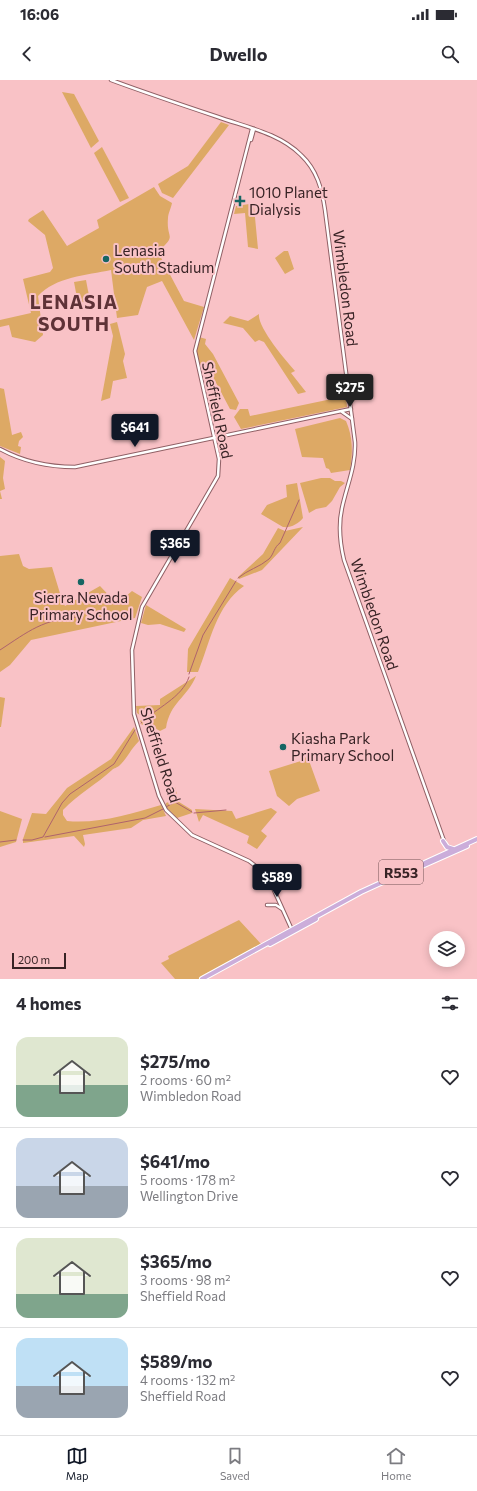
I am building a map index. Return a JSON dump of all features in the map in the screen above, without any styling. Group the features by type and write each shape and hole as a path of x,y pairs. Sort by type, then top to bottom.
{"main road":[{"path":"443,841 447,847 455,848"},
{"name":"R553","path":"448,853 455,848 477,841"},
{"name":"R553","path":"206,979 372,887 477,841"},
{"name":"R553","path":"202,979 292,931"}],"street":[{"name":"Wimbledon Road","path":"111,80 281,140 296,150 312,168 320,185 325,210 351,410 355,456 341,515 341,547 344,560 448,853"},
{"name":"Sheffield Road","path":"253,129 195,348 196,362 219,462 218,476 145,601 140,614 132,650 134,710 159,796 166,810 192,835 239,856 256,866 268,880 292,931"},
{"path":"0,449 34,463 76,467 351,410"},
{"path":"340,412 347,414 352,419"},
{"path":"267,904 276,905 282,909"}],"shaded area":[{"path":"62,92 74,94 99,141 91,148"},
{"path":"221,122 229,125 173,198 162,193 158,184 188,166"},
{"path":"102,147 129,198 120,202 94,153"},
{"path":"154,187 160,196 172,203 168,215 170,236 168,242 158,252 184,301 204,307 194,340 162,281 147,287 138,315 117,318 111,270 82,275 62,281 45,290 38,296 43,335 35,342 12,337 9,325 0,327 0,320 31,313 23,279 50,272 53,268 45,235 28,221 29,219 43,210 67,246 99,228 97,220"},
{"path":"256,203 254,207 258,249 248,247 245,213 234,214 236,206"},
{"path":"284,251 288,251 294,269 285,274 275,258"},
{"path":"86,280 90,301 78,303 74,282"},
{"path":"259,314 260,320 267,335 295,371 291,373 306,392 298,394 264,342 259,340 255,342 243,328 223,323 230,316 248,321"},
{"path":"117,322 125,354 123,361 127,378 113,381 110,398 101,401 113,336 110,324"},
{"path":"199,337 206,339 205,344 213,354 239,403 236,410 230,409 206,364 199,365 196,351"},
{"path":"0,388 4,389 12,435 21,432 23,437 19,441 18,446 21,447 20,454 0,446"},
{"path":"346,396 347,407 241,429 234,417 240,409 248,409 250,416"},
{"path":"340,418 346,421 350,433 352,457 350,470 331,473 329,469 326,468 323,458 302,457 295,429"},
{"path":"0,457 5,461 3,478 5,489 0,491"},
{"path":"321,478 330,478 335,481 345,483 340,487 332,501 326,507 316,509 309,513 300,483"},
{"path":"297,483 303,518 299,522 292,526 283,527 261,514 267,505 287,497 286,485"},
{"path":"303,527 262,570 239,579 238,577 263,554 278,528 285,531"},
{"path":"19,554 23,566 29,569 52,567 65,606 100,586 117,604 132,591 142,597 135,618 31,640 10,665 0,672 0,556"},
{"path":"230,578 244,586 234,594 220,614 198,672 187,672 188,649"},
{"path":"146,605 186,629 184,632 160,624 148,625 141,623"},
{"path":"196,676 188,690 171,712 166,728 160,731 146,723 142,725 140,721 144,718 137,713 136,706 160,705 160,699"},
{"path":"0,697 5,698 1,727 0,727"},
{"path":"134,727 139,741 123,762 69,804 63,810 63,815 67,821 79,822 103,820 161,805 166,816 143,820 131,828 83,835 85,844 84,847 74,836 23,843 32,813 46,814 67,788 111,759"},
{"path":"307,755 320,791 297,799 289,806 277,796 269,771 304,760"},
{"path":"175,787 179,802 192,810 192,813 177,818 166,807 166,803 171,801"},
{"path":"271,808 277,812 261,831 267,836 257,849 247,843 249,836 203,815 199,822 195,809 232,811 236,819"},
{"path":"0,811 22,819 16,842 0,847"},
{"path":"239,920 261,944 199,979 175,979 161,963 169,959 168,956"}],"waterway":[{"path":"238,578 271,557 276,546 280,543 299,500"},
{"path":"189,674 203,635 236,581"},
{"path":"0,650 28,632 46,623 66,618 79,617"},
{"path":"141,723 175,697 186,684 189,677"},
{"path":"23,840 32,840 43,837 62,803 70,794 114,764 135,730"},
{"path":"166,807 175,802 192,812"},
{"path":"45,837 145,818 163,809"},
{"path":"194,813 226,810"},
{"path":"0,842 16,840"}],"place":[{"name":"1010 Planet Dialysis","path":"240,201"},
{"name":"Lenasia South Stadium","path":"106,259"},
{"name":"Sierra Nevada Primary School","path":"81,582"},
{"name":"Kiasha Park Primary School","path":"283,747"}],"district":[{"name":"LENASIA SOUTH","path":"74,312"}]}
